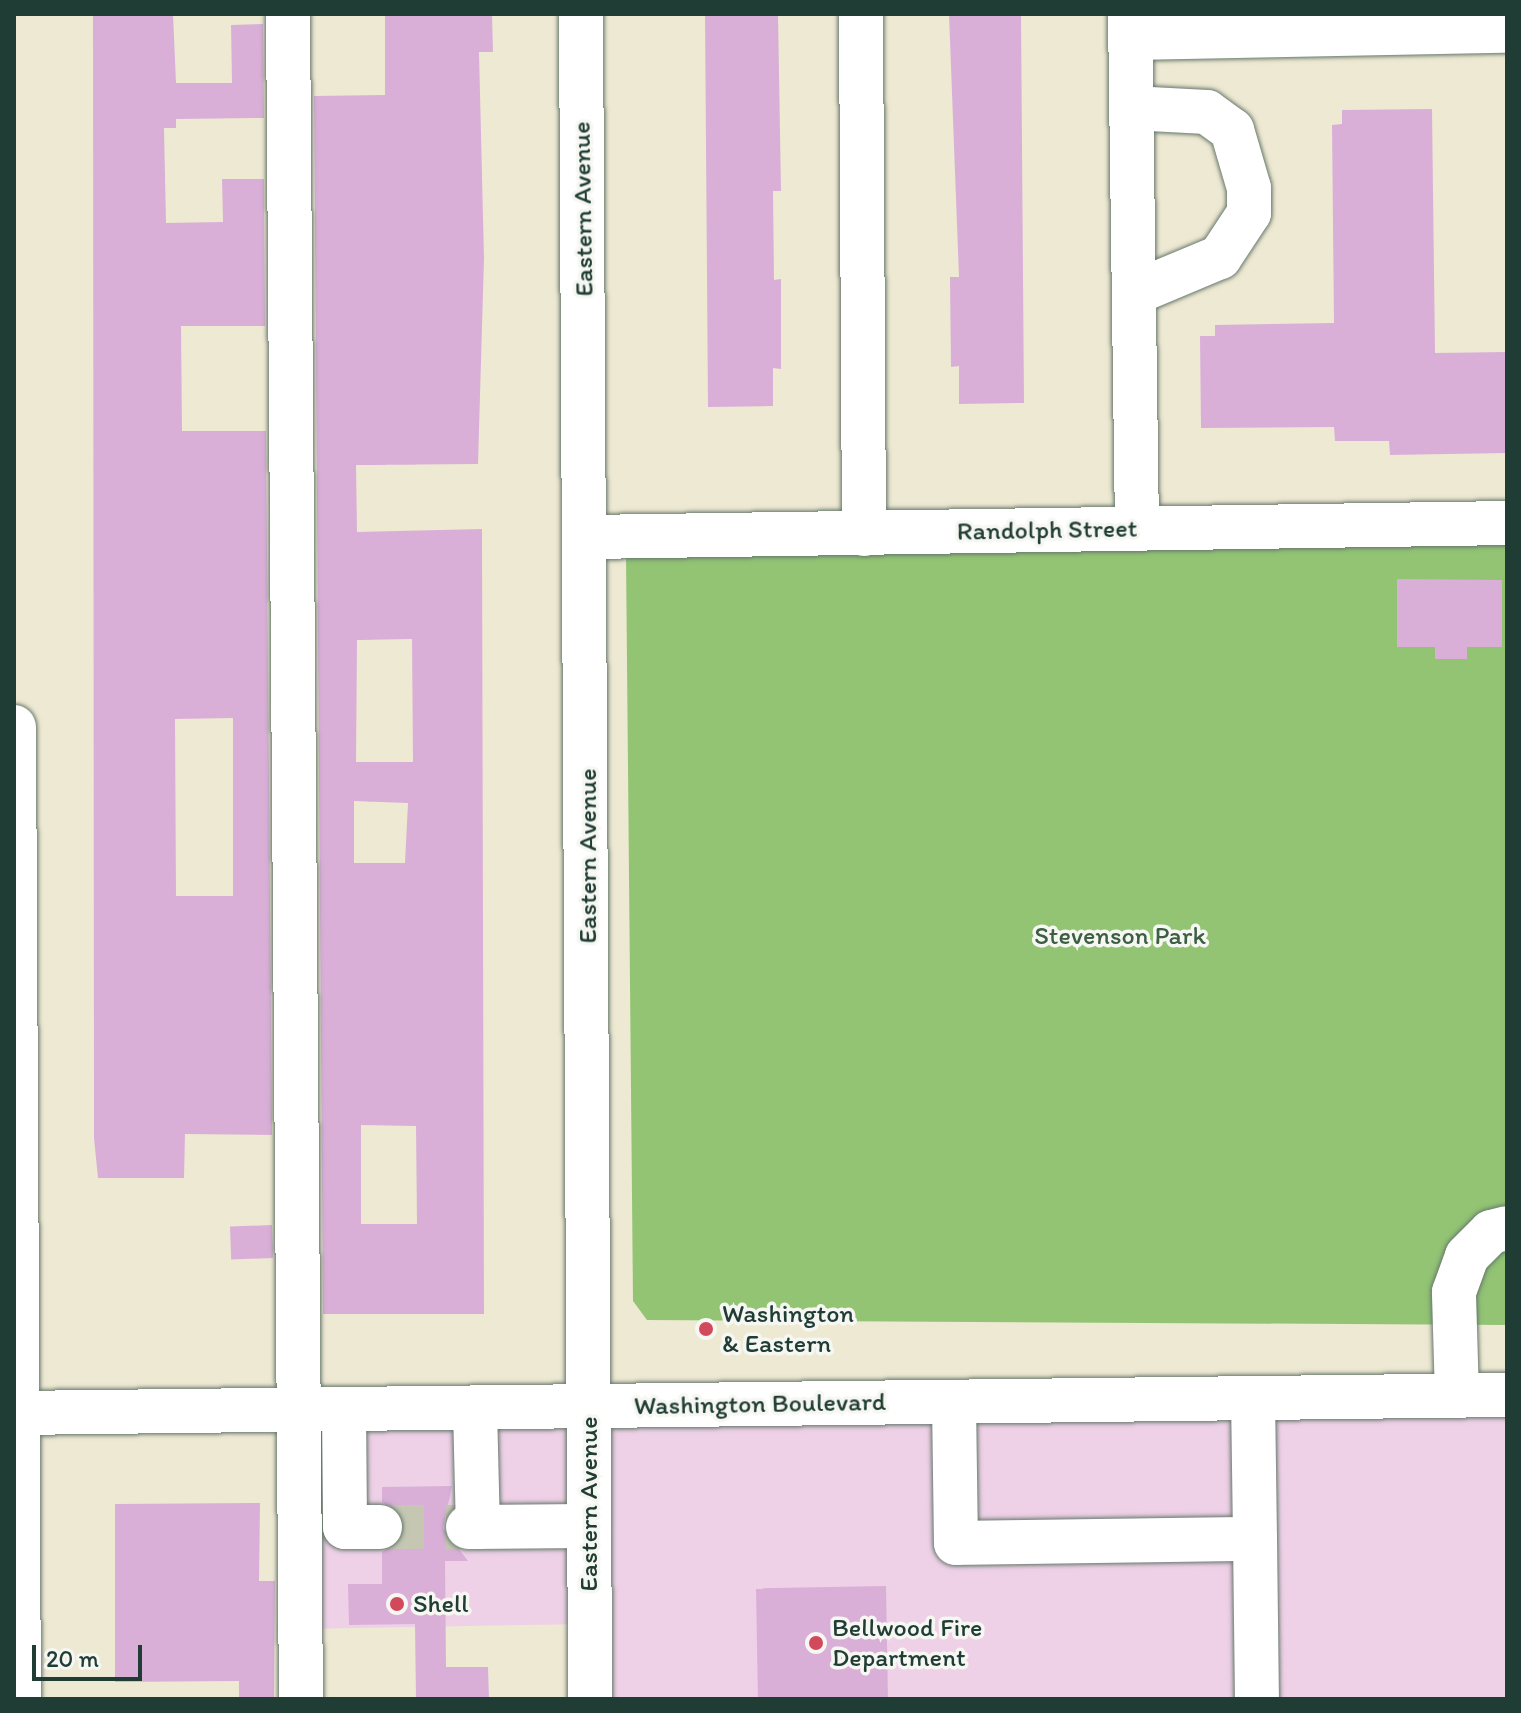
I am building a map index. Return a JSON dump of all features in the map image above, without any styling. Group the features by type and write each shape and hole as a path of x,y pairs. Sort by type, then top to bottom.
{"street":[{"path":"288,14 324,1409 301,1699"},
{"name":"Eastern Avenue","path":"581,14 588,537 590,1699"},
{"path":"861,14 864,534"},
{"path":"1137,528 1130,26 1507,31"},
{"path":"1131,108 1207,112 1232,130 1249,188 1249,213 1220,257 1134,293"},
{"name":"Randolph Street","path":"588,537 1507,523"},
{"path":"14,727 15,1413 19,1699"},
{"path":"1457,1396 1454,1292 1467,1256 1491,1232 1507,1228"},
{"name":"Washington Boulevard","path":"15,1413 1507,1395"},
{"path":"1253,1398 1257,1699"},
{"path":"954,1402 956,1543 1255,1539"},
{"path":"475,1408 473,1527 589,1526"},
{"path":"324,1409 345,1527 380,1527"}],"shaded area":[{"path":"602,1399 1507,1399 1507,1699 602,1699"},
{"path":"582,1403 586,1624 303,1629 299,1408"}],"green space":[{"name":"Stevenson Park","path":"1507,543 1507,1325 647,1320 633,1301 626,555"}],"building":[{"path":"93,14 173,14 176,83 232,83 231,25 263,24 264,118 176,119 176,128 164,128 166,223 223,222 222,179 264,179 265,326 181,326 182,431 266,431 272,1135 185,1134 184,1178 98,1178 94,1138","holes":["233,718 233,896 176,896 175,719"]},
{"path":"385,14 492,14 493,52 479,52 484,258 478,464 356,465 357,532 482,529 484,1314 323,1314 314,96 385,95","holes":["412,639 413,762 356,762 357,640","354,801 408,803 405,863 354,863","361,1125 416,1126 417,1224 361,1224"]},
{"path":"705,14 778,14 781,191 773,191 774,280 781,279 781,369 773,368 773,406 708,407"},
{"path":"949,14 1021,14 1024,403 959,404 959,366 951,367 950,277 959,277"},
{"path":"1432,109 1435,353 1507,352 1507,453 1390,455 1389,441 1335,441 1334,427 1201,428 1200,336 1215,336 1215,325 1334,323 1332,125 1342,124 1342,110"},
{"path":"1397,579 1502,580 1502,647 1467,647 1467,659 1435,659 1435,647 1397,647"},
{"path":"272,1225 273,1258 231,1259 230,1226"},
{"path":"452,1486 443,1528 468,1561 445,1561 446,1667 488,1667 489,1699 416,1699 415,1624 349,1625 348,1584 382,1584 382,1552 401,1540 405,1528 401,1514 382,1502 382,1487"},
{"path":"260,1503 259,1581 275,1581 274,1699 239,1699 239,1681 115,1682 115,1504"},
{"path":"886,1586 888,1699 758,1699 756,1588"}],"tunnel":[{"path":"380,1527 468,1527"}],"place":[{"name":"Washington & Eastern","path":"706,1329"},
{"name":"Shell","path":"397,1604"},
{"name":"Bellwood Fire Department","path":"816,1643"}]}
